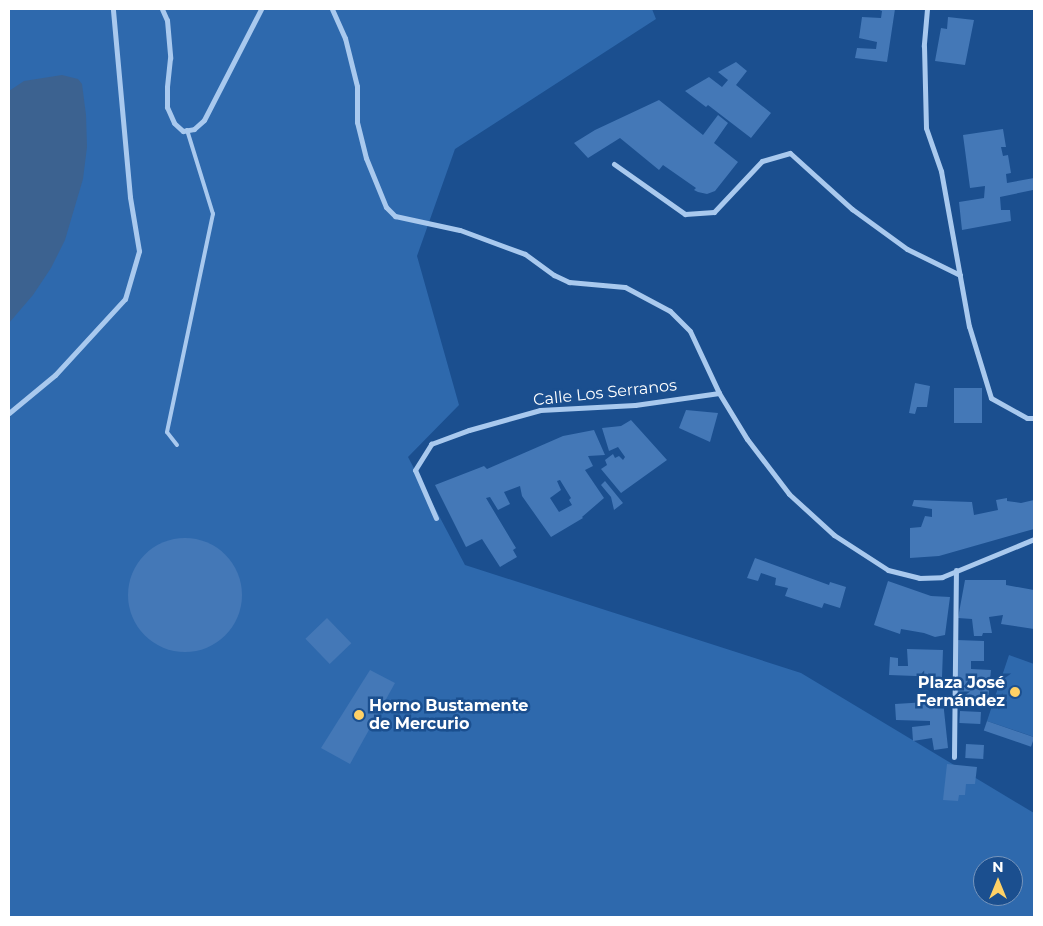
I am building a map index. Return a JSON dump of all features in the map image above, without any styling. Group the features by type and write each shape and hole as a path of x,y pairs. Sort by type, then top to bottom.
{"street":[{"path":"9,414 54,376 125,299 138,251 130,197 113,9"},
{"path":"162,9 167,20 170,58 167,86 168,107 174,123 183,131 194,129 204,120 261,9"},
{"path":"332,9 345,38 357,86 357,122 366,158 386,206 395,216 460,230 525,254 554,275 569,282 625,286 643,294 670,311 690,331 719,393 768,468 789,494 834,535 888,570 919,578 942,577 1034,540"},
{"path":"927,9 924,46 926,128 941,171 969,326 992,398 1027,418 1034,418"},
{"path":"614,164 685,214 714,212 762,161 790,153 852,209 907,249 960,276"},
{"name":"Calle Los Serranos","path":"436,518 415,470 431,444 469,430 540,410 635,405 719,393"},
{"path":"954,757 956,570"}],"lane":[{"path":"177,446 167,432 213,214 186,130"}],"shaded area":[{"path":"9,9 652,9 656,19 455,149 417,256 459,405 408,457 465,565 801,673 1034,813 1034,917 9,917"},
{"path":"62,75 78,79 82,84 86,115 87,147 83,179 65,240 51,268 33,295 9,323 9,91 24,81"},
{"name":"Plaza José Fernández","path":"1009,655 1034,664 1034,737 987,721"}],"building":[{"path":"877,9 895,9 887,62 855,58 857,48 876,49 877,42 859,38 862,17 881,18 882,11"},
{"path":"948,17 974,20 965,65 935,61 941,28 947,29"},
{"path":"736,62 747,71 736,85 771,113 751,138 708,105 706,107 685,91 709,77 722,87 728,80 718,72"},
{"path":"659,100 703,135 718,115 728,123 714,143 738,162 715,191 707,194 694,190 696,188 663,165 659,170 620,138 588,158 574,143 595,130"},
{"path":"1003,129 1006,147 1001,147 1003,156 1008,155 1011,173 1006,174 1007,183 1034,178 1033,190 1000,197 1001,210 1010,210 1011,221 962,230 959,202 984,198 985,186 970,188 963,135"},
{"path":"915,383 930,386 927,407 917,407 915,414 909,413"},
{"path":"954,388 982,388 982,423 954,423"},
{"path":"686,410 718,413 710,442 679,428"},
{"path":"631,420 667,460 621,493 601,469 607,465 605,460 613,454 615,458 619,456 623,460 625,457 618,447 609,451 602,428 621,426"},
{"path":"594,430 605,455 588,456 593,466 585,470 604,498 583,518 551,537 522,496 520,486 504,492 510,504 498,510 490,497 486,498 516,548 513,550 517,557 500,567 482,539 466,547 435,485 484,466 487,469 563,436","holes":["560,480 571,498 569,500 572,505 559,512 550,498 561,490 557,481"]},
{"path":"605,481 623,503 614,510 611,497 601,485"},
{"path":"1007,498 1007,501 1021,503 1034,500 1034,529 939,556 910,558 910,528 921,527 925,516 932,517 932,509 912,506 914,500 972,502 974,515 998,510 996,500"},
{"path":"185,538 207,542 226,554 238,573 242,595 238,617 226,636 207,648 185,652 163,648 144,636 132,617 128,595 132,573 144,554 163,542"},
{"path":"755,558 829,585 830,582 846,587 840,608 824,603 822,608 785,596 788,588 775,585 776,578 761,573 758,581 747,578"},
{"path":"965,580 1006,580 1006,585 1034,590 1034,629 1001,624 1003,615 989,617 992,633 974,636 972,619 958,618"},
{"path":"888,581 931,596 950,597 945,635 935,637 901,629 900,634 874,625"},
{"path":"327,618 351,643 330,664 305,639"},
{"path":"957,640 984,641 984,661 971,661 971,669 991,670 988,700 956,699"},
{"path":"907,649 943,650 942,677 889,675 890,657 898,658 898,666 908,666"},
{"name":"Horno Bustamente de Mercurio","path":"370,670 395,683 350,764 321,748"},
{"path":"943,701 948,748 934,750 932,738 913,741 912,727 930,725 930,721 896,720 895,704"},
{"path":"960,711 981,712 980,724 959,723"},
{"path":"987,721 1034,737 1031,747 984,730"},
{"path":"966,744 984,745 983,759 965,758"},
{"path":"947,764 977,767 975,784 966,784 965,795 959,795 958,801 943,800"}],"place":[{"name":"Plaza José Fernández","path":"1015,692"},
{"name":"Horno Bustamente de Mercurio","path":"359,715"}]}
